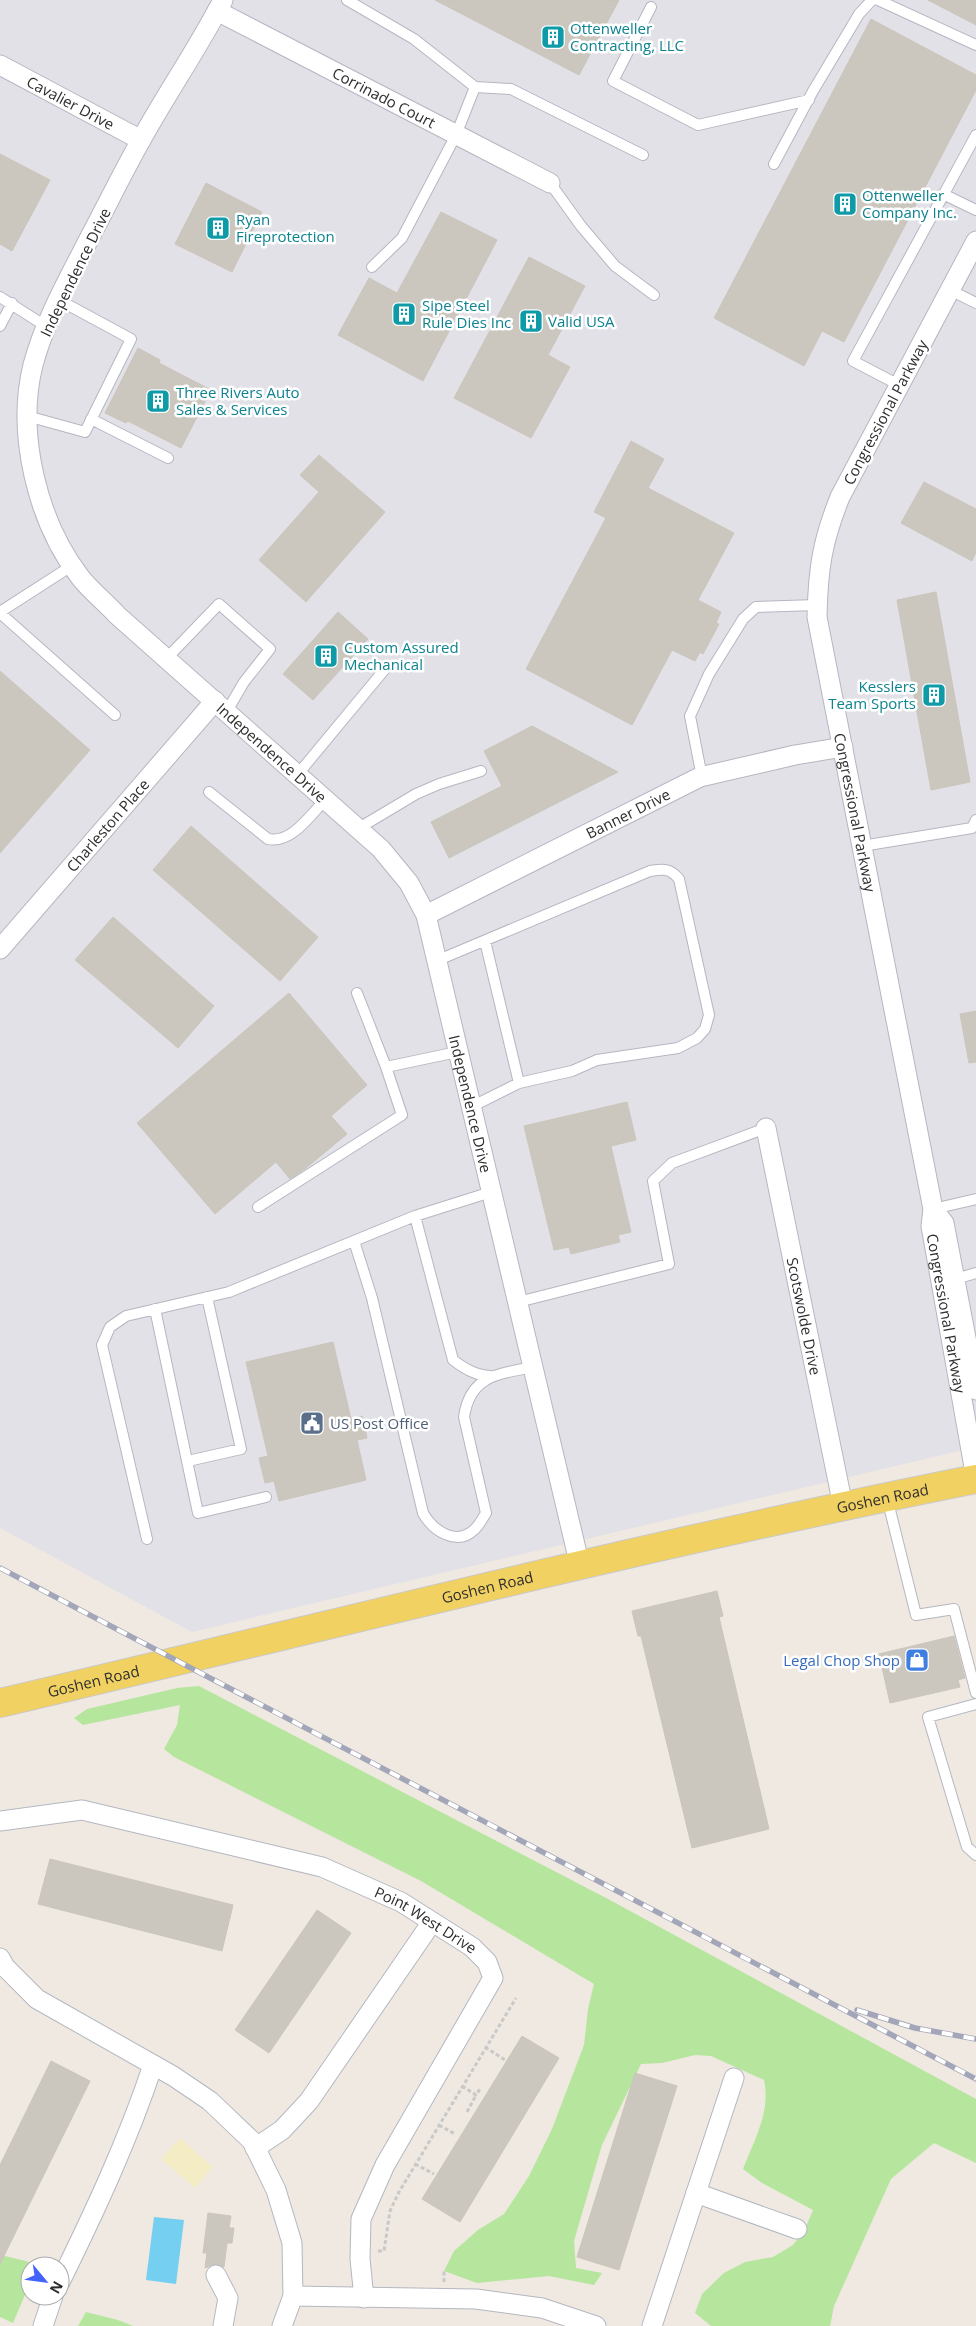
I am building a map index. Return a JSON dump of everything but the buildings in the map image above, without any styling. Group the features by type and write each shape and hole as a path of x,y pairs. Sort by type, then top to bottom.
{"main road":[{"name":"Goshen Road","path":"0,1703 580,1566 843,1506 976,1478"}],"street":[{"name":"Corrinado Court","path":"220,6 456,135 550,183"},
{"name":"Independence Drive","path":"220,6 141,140 47,326 33,365 27,416 29,449 40,495 58,539 80,576 117,615 382,849 409,883 426,915 580,1566"},
{"name":"Cavalier Drive","path":"0,66 141,140"},
{"name":"Congressional Parkway","path":"976,241 840,498 826,533 820,555 817,606 817,617 933,1209 931,1226 949,1280 976,1390"},
{"name":"Charleston Place","path":"0,949 221,706"},
{"name":"Banner Drive","path":"426,915 702,777 795,755 843,747"},
{"name":"Scotswolde Drive","path":"766,1128 843,1506"},
{"name":"Congressional Parkway","path":"949,1280 976,1478"},
{"name":"Point West Drive","path":"0,1821 82,1810 254,1849 322,1867 401,1902 472,1947 487,1962 493,1978 385,2165 361,2218 360,2259 364,2298"},
{"path":"255,2148 282,2130 309,2101 432,1922"},
{"path":"0,1958 5,1967 36,1999 153,2065 210,2101 252,2141 276,2190 292,2243 293,2296 282,2326"},
{"path":"70,2262 90,2223 135,2118 153,2065"},
{"path":"652,2326 734,2078"},
{"path":"696,2192 797,2229"},
{"path":"216,2274 228,2298 223,2326"},
{"path":"293,2296 486,2300 542,2308 596,2326"},
{"path":"42,2326 49,2306"}],"lane":[{"path":"347,0 414,39 475,87 512,89 643,155"},
{"path":"774,164 808,100 859,14 872,0"},
{"path":"878,0 976,45"},
{"path":"651,7 613,81 698,125 808,100"},
{"path":"372,267 402,238 456,135 475,87"},
{"path":"899,386 853,362 976,135"},
{"path":"550,183 581,226 615,266 654,295"},
{"path":"943,194 976,210"},
{"path":"950,290 976,303"},
{"path":"0,297 47,326"},
{"path":"27,416 85,432 131,339 59,300"},
{"path":"0,326 12,304"},
{"path":"91,419 168,458"},
{"path":"73,565 0,612 115,715"},
{"path":"166,658 219,604 270,649 244,682 221,706"},
{"path":"702,777 690,716 709,674 743,620 756,607 817,606"},
{"path":"298,774 385,670"},
{"path":"359,828 416,794 481,771"},
{"path":"209,792 268,839 280,841 287,838 326,799"},
{"path":"862,846 972,828 976,820"},
{"path":"436,961 650,871 662,869 673,872 679,878 709,1015 705,1029 697,1038 678,1048 597,1060 572,1071 519,1083 471,1107"},
{"path":"484,941 519,1083"},
{"path":"258,1207 402,1115 386,1067 357,993"},
{"path":"386,1067 457,1052"},
{"path":"518,1302 669,1264 653,1182 672,1163 766,1128"},
{"path":"146,1539 102,1345 110,1327 126,1316 229,1292 415,1216 492,1192"},
{"path":"933,1209 976,1199"},
{"path":"415,1216 453,1360 463,1368 479,1375 490,1376 533,1367"},
{"path":"354,1241 372,1298 423,1513 430,1525 444,1534 458,1538 474,1530 486,1513 464,1417 466,1402 476,1388 490,1376"},
{"path":"949,1280 976,1273"},
{"path":"188,1461 241,1449 206,1298"},
{"path":"155,1309 198,1513 266,1497"},
{"path":"887,1497 916,1615 954,1609 976,1693"},
{"path":"976,1704 928,1717 967,1847 976,1855"}],"path":[{"path":"372,2252 384,2251 390,2211 415,2164 516,1998"},
{"path":"486,2047 505,2060"},
{"path":"462,2086 476,2095"},
{"path":"467,2112 480,2089"},
{"path":"439,2124 455,2134"},
{"path":"415,2164 434,2174"},
{"path":"442,2288 444,2271"}],"shaded area":[{"path":"0,0 976,0 976,1447 192,1632 0,1528"}],"green space":[{"path":"199,1686 608,1899 976,2099 976,2163 934,2143 891,2179 834,2306 830,2326 711,2326 695,2313 702,2294 724,2273 745,2262 773,2257 793,2245 805,2229 813,2210 762,2183 743,2169 763,2115 766,2092 764,2080 711,2056 695,2055 662,2063 641,2064 602,2145 574,2241 576,2268 602,2273 594,2285 549,2276 477,2283 444,2271 454,2251 478,2230 504,2214 529,2176 552,2129 584,2045 588,2009 594,1984 421,1881 174,1757 164,1749 177,1725 180,1705 83,1725 74,1718 87,1709 177,1688"},
{"path":"0,2254 20,2259 20,2306 13,2323 0,2317"},
{"path":"86,2312 118,2320 133,2326 78,2326"}],"sand":[{"path":"180,2138 213,2167 195,2188 161,2159"}],"water":[{"path":"154,2217 184,2220 176,2284 146,2280"}],"railway":[{"path":"0,1568 976,2079"},
{"path":"857,2010 915,2028 976,2039"}],"place":[{"name":"Ottenweller Contracting, LLC","path":"553,37"},
{"name":"Ottenweller Company Inc.","path":"845,204"},
{"name":"Ryan Fireprotection","path":"218,228"},
{"name":"Sipe Steel Rule Dies Inc","path":"404,314"},
{"name":"Valid USA","path":"531,321"},
{"name":"Three Rivers Auto Sales & Services","path":"158,401"},
{"name":"Custom Assured Mechanical","path":"326,656"},
{"name":"Kesslers Team Sports","path":"934,695"},
{"name":"US Post Office","path":"312,1423"},
{"name":"Legal Chop Shop","path":"917,1660"}]}
